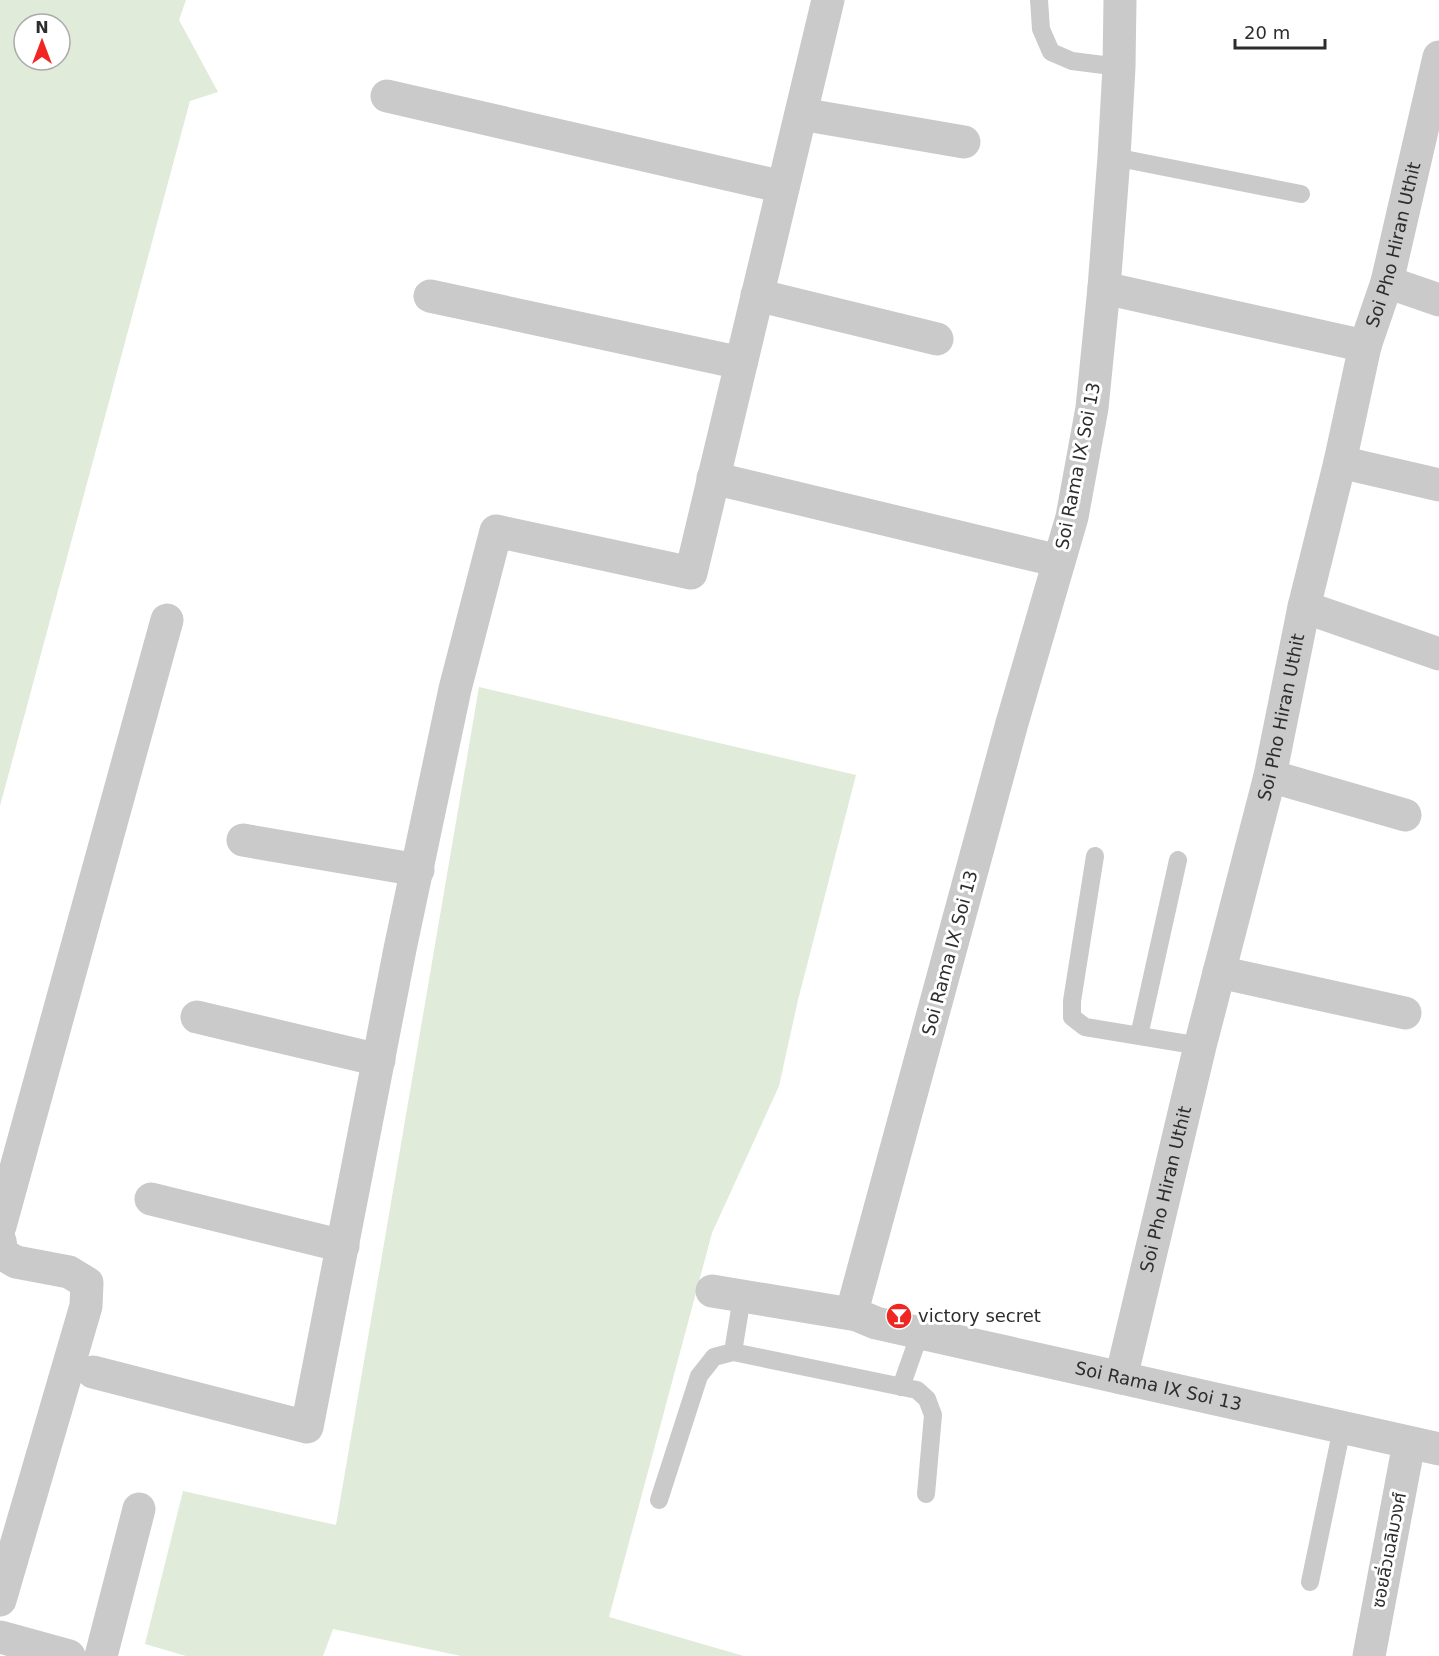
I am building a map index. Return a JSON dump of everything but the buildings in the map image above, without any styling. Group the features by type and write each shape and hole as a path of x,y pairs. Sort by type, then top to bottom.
{"street":[{"path":"93,1372 307,1427 455,689 496,531 691,573 828,0"},
{"name":"Soi Rama IX Soi 13","path":"1120,0 1119,67 1104,288 1092,408 1072,517 1009,734 854,1304 857,1315 876,1323 1424,1446"},
{"name":"Soi Pho Hiran Uthit","path":"1121,1378 1200,1046 1270,776 1304,607 1340,462 1365,346 1387,282 1431,130 1439,57"},
{"path":"387,96 783,187"},
{"path":"801,114 964,142"},
{"path":"1387,282 1439,300"},
{"path":"1104,288 1365,346"},
{"path":"758,295 937,339"},
{"path":"430,296 741,363"},
{"path":"1340,462 1439,485"},
{"path":"713,478 1059,561"},
{"path":"1304,607 1439,654"},
{"path":"0,1226 167,620"},
{"path":"1270,776 1405,815"},
{"path":"243,840 417,870"},
{"path":"1219,972 1405,1013"},
{"path":"197,1017 379,1060"},
{"path":"151,1199 343,1246"},
{"path":"0,1241 2,1254 16,1262 69,1272 87,1283 86,1306 0,1600"},
{"path":"727,1294 857,1315"},
{"name":"ซอยลิ่วเฉลิมวงศ์","path":"1369,1656 1424,1446"},
{"path":"101,1656 139,1509"},
{"path":"0,1637 69,1656"}],"lane":[{"path":"1039,0 1041,29 1051,52 1072,61 1119,67"},
{"path":"1114,157 1301,194"},
{"path":"1095,856 1072,1001 1072,1017 1085,1027 1200,1046"},
{"path":"1138,1036 1178,860"},
{"path":"727,1294 733,1352"},
{"path":"901,1387 920,1333"},
{"path":"660,1500 699,1376 714,1358 733,1352 917,1390 927,1399 933,1415 926,1494"},
{"path":"1310,1582 1342,1428"}],"green space":[{"path":"0,0 186,0 179,20 218,92 190,101 0,806"},
{"path":"479,687 856,775 798,1000 779,1086 712,1233 609,1617 744,1656 461,1656 333,1629 323,1656 186,1656 145,1644 183,1491 336,1525"}],"place":[{"name":"victory secret","path":"899,1316"}]}
